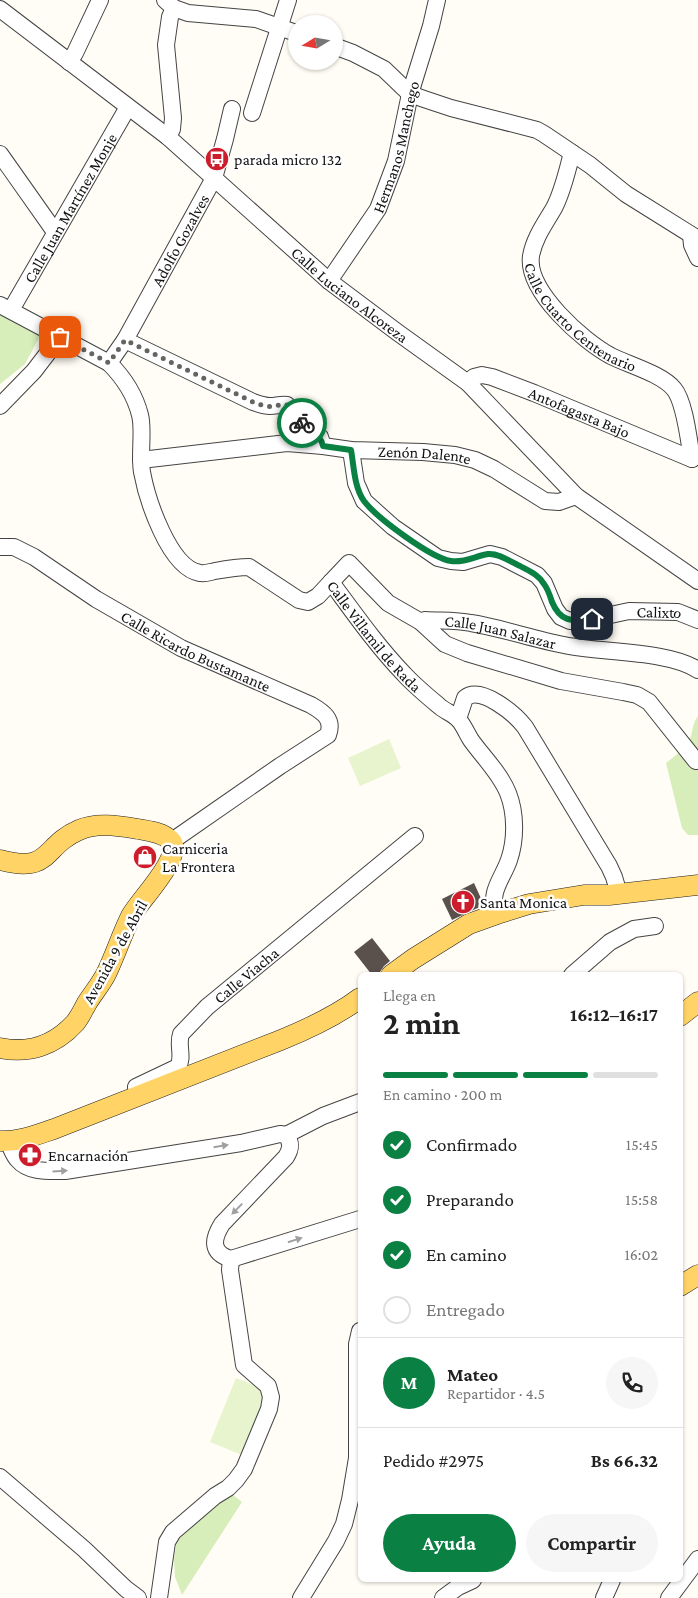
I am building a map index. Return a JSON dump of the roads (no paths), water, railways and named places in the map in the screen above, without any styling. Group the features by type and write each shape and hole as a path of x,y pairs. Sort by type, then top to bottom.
{"main road":[{"path":"0,860 20,865 36,862 43,859 68,836 80,829 92,826 105,825 152,832 164,835 172,841"},
{"name":"Avenida 9 de Abril","path":"0,1048 10,1050 40,1046 56,1040 76,1021 107,973 132,914 168,865 174,848 172,841"},
{"path":"395,972 442,940 470,924 529,904 559,898 619,894 698,885"},
{"path":"4,1141 28,1138 311,1028 358,1000"},
{"path":"683,1014 698,1002"},
{"path":"683,1284 698,1275"}],"street":[{"path":"69,62 78,48 100,0"},
{"path":"252,113 288,0"},
{"name":"Hermanos Manchego","path":"329,281 378,209 396,161 410,94 437,0"},
{"path":"168,137 172,129 173,118 166,45 170,17 169,4 188,13 256,19 288,30"},
{"name":"Calle Luciano Alcoreza","path":"0,9 168,137 329,281 468,383 576,496 698,581"},
{"path":"343,50 384,68 410,94 451,108 537,130 590,164 626,194 694,237 692,245 698,258"},
{"name":"Calle Juan Martínez Monje","path":"6,308 55,232 128,107"},
{"name":"Adolfo Gozalves","path":"109,363 125,340 214,178 232,109"},
{"name":"Calle Cuarto Centenario","path":"572,153 555,207 531,255 531,263 537,282 548,301 572,328 598,348 651,374 673,388 680,400 692,459"},
{"path":"0,154 55,232"},
{"name":"Calle Villamil de Rada","path":"6,308 109,363 118,372 138,405 141,418 141,470 146,491 161,530 179,560 189,570 201,574 249,567 298,600 308,602 318,596 331,582 389,658 438,705 458,719"},
{"path":"0,406 34,372 60,337"},
{"path":"125,340 253,402 273,407 282,404 287,405 308,429 320,437 323,446"},
{"name":"Antofagasta Bajo","path":"468,383 474,377 482,375 492,377 692,459"},
{"name":"Zenón Dalente","path":"141,460 286,443 351,450 423,452 475,460 494,469 545,501 559,502 576,496"},
{"name":"Calixto","path":"351,450 356,483 364,501 393,528 438,558 463,562 490,554 502,557 537,575 547,589 555,609 562,617 570,621 592,619 629,611 678,612 698,620"},
{"name":"Calle Ricardo Bustamante","path":"0,547 14,547 34,557 96,599 181,648 311,705 322,711 330,722 328,735 172,841"},
{"path":"331,582 349,563 388,603 421,622 444,644 561,682 637,695 649,702 696,762"},
{"name":"Calle Juan Salazar","path":"421,622 425,620 469,622 515,632 564,646 655,656 681,662 698,670"},
{"path":"497,914 493,901 509,860 514,831 508,793 458,719 465,698 471,695 488,698 509,710 525,726 609,866 619,894"},
{"name":"Calle Viacha","path":"94,1113 107,1100 178,1068 181,1059 179,1040 181,1034 207,1007 414,836"},
{"path":"575,972 610,942 634,929 655,926"},
{"path":"4,1141 17,1160 25,1166 47,1172 65,1171 241,1143 280,1134 286,1135 323,1116 358,1103"},
{"path":"286,1135 291,1144 290,1151 286,1157 222,1224 215,1237 216,1249 220,1254 232,1259 358,1220"},
{"path":"159,1598 167,1542 173,1532 236,1480 244,1469 269,1409 271,1397 268,1386 244,1365 230,1270 232,1259"},
{"path":"301,1598 344,1524 350,1500 357,1458 356,1357 358,1340"},
{"path":"0,1477 138,1598"},
{"path":"669,1598 695,1570"},
{"path":"437,1598 442,1582"},
{"path":"443,1598 469,1582"},
{"path":"604,1598 611,1582"}],"place":[{"name":"parada micro 132","path":"217,159"},
{"name":"Carniceria La Frontera","path":"145,857"},
{"name":"Santa Monica","path":"463,902"},
{"name":"Encarnación","path":"30,1155"}]}
